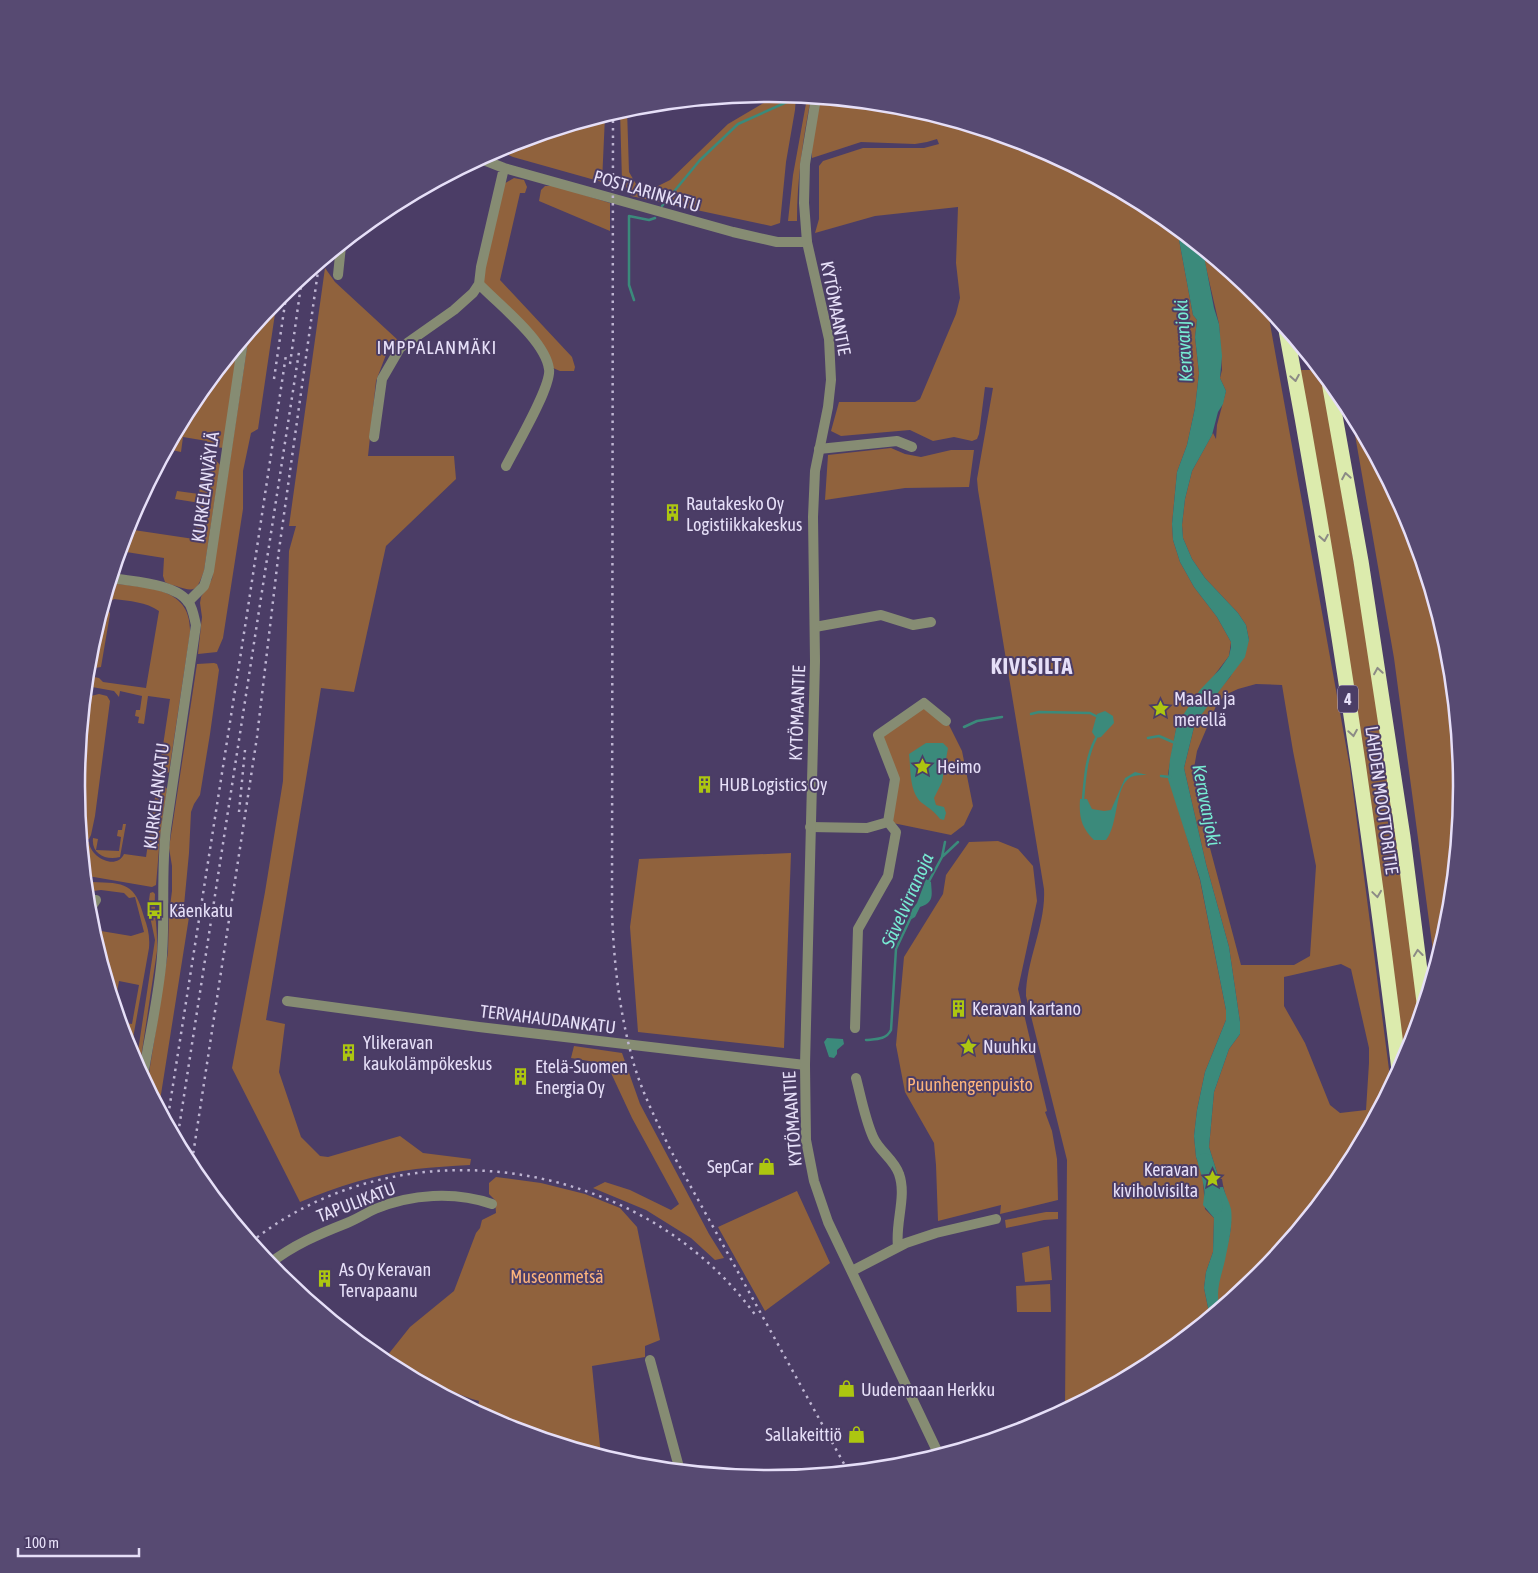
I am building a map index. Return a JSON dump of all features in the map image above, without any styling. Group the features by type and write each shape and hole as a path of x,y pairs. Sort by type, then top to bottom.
{"highway":[{"name":"LAHDEN MOOTTORITIE","path":"1288,342 1328,563 1371,852 1397,1056"},
{"name":"LAHDEN MOOTTORITIE","path":"1332,397 1361,561 1403,836 1422,989"}],"street":[{"name":"KYTÖMAANTIE","path":"815,104 807,143 803,183 807,242 830,339 831,360 828,407 815,471 813,517 815,627 805,1065 806,1140 814,1181 828,1222 936,1449"},
{"name":"POSTLARINKATU","path":"490,162 732,232 778,242 807,242"},
{"path":"374,438 382,378 400,348 454,310 473,293 479,284 481,267 504,168"},
{"path":"338,275 341,254"},
{"path":"479,284 538,345 550,370 547,384 506,466"},
{"name":"KURKELANVÄYLÄ","path":"188,602 204,586 209,571 241,352"},
{"path":"819,449 897,441 912,447"},
{"path":"117,579 166,588 181,595 188,602"},
{"name":"KURKELANKATU","path":"145,1065 162,958 165,838 196,633 194,614 188,602"},
{"path":"815,627 881,615 913,625 931,622"},
{"path":"855,1028 858,929 888,876 896,832 888,822 895,780 878,735 924,703 946,721"},
{"path":"810,827 867,828 888,822"},
{"name":"TERVAHAUDANKATU","path":"287,1001 479,1027 805,1065"},
{"path":"856,1078 873,1138 894,1164 900,1175 898,1246"},
{"name":"TAPULIKATU","path":"275,1259 291,1248 314,1236 397,1202 425,1197 452,1196 492,1204"},
{"path":"852,1271 898,1246 936,1233 996,1219"},
{"path":"650,1360 679,1465"}],"green space":[{"path":"765,102 795,103 786,162 780,223 771,226 631,196 622,181 620,120 627,118 629,172 636,184 656,187 670,180 728,124"},
{"path":"806,104 810,104 801,159 797,221 788,221 793,175"},
{"path":"819,104 858,108 946,126 989,139 1072,173 1111,194 1179,240 1193,315 1197,320 1195,337 1199,373 1195,408 1187,445 1177,472 1172,524 1173,540 1180,562 1194,587 1217,617 1231,642 1229,656 1177,724 1168,774 1200,880 1226,1010 1226,1020 1205,1072 1194,1136 1196,1157 1205,1180 1203,1180 1205,1209 1214,1218 1213,1252 1206,1272 1204,1288 1209,1310 1149,1355 1111,1379 1065,1403 1067,1160 1026,996 1029,969 1042,916 1044,889 977,479 993,388 985,387 979,434 977,439 972,441 954,437 933,441 910,430 841,436 831,431 839,402 915,402 920,399 956,314 960,298 956,263 958,207 875,216 815,233 819,219 819,166 823,161 863,148 924,148 939,144 937,139 915,144 861,142 812,158 812,143"},
{"path":"605,123 602,182 508,155 549,139"},
{"path":"514,178 524,180 527,187 525,193 520,193 500,280 572,357 575,367 574,371 560,371 553,368 483,283 483,271 502,185"},
{"path":"545,186 555,186 610,203 610,231 539,201 541,190"},
{"path":"1204,259 1253,303 1270,321 1350,768 1389,1073 1361,1129 1338,1167 1312,1203 1253,1270 1219,1302 1219,1277 1230,1235 1231,1219 1222,1179 1219,1179 1209,1147 1214,1092 1229,1049 1240,1034 1240,1022 1229,947 1206,864 1184,768 1195,723 1230,677 1249,640 1246,625 1238,613 1205,578 1192,559 1183,538 1182,525 1185,499 1192,471 1213,433 1216,439 1217,425 1226,391 1220,378 1222,370 1219,324","holes":["1256,684 1282,685 1316,866 1310,956 1294,965 1241,965 1202,818 1194,768 1197,751 1216,706 1225,695","1341,964 1351,969 1369,1048 1366,1110 1340,1113 1330,1105 1305,1043 1284,1006 1284,977"]},
{"path":"325,268 335,282 400,342 387,352 376,381 368,456 454,456 456,479 386,546 354,692 321,688 266,1020 285,1024 279,1072 301,1137 320,1156 328,1157 400,1136 423,1153 471,1159 470,1165 416,1169 371,1178 342,1186 300,1202 232,1068 265,892 283,781 289,551 296,526 289,526"},
{"path":"275,314 258,429 251,433 243,471 243,509 223,638 217,652 198,654 202,617 201,597 212,579 247,345"},
{"path":"237,357 224,448 206,446 207,441 183,437 181,452 174,450 200,406"},
{"path":"1300,370 1312,370 1323,385 1361,604 1395,827 1418,1002 1402,1046"},
{"path":"1355,435 1382,484 1401,525 1417,567 1430,609 1447,697 1452,742 1452,831 1447,876 1433,951 1394,658"},
{"path":"891,448 905,454 921,457 951,450 974,450 969,487 905,488 825,500 828,455"},
{"path":"208,457 214,458 220,465 204,571 197,586 188,589 165,582 163,576 164,558 127,552 135,530 194,539 200,503 175,499 177,491 199,494 204,460"},
{"path":"116,584 164,592 175,598 183,606 189,618 190,633 169,772 164,775 154,773 159,772 170,699 148,696 144,724 138,723 139,717 135,716 136,710 140,710 142,696 120,691 119,697 114,691 93,687 94,677 99,678 103,682 146,688 159,611 138,602 114,599 110,602"},
{"path":"109,611 110,614 101,667 96,668"},
{"path":"214,663 217,664 219,670 200,795 191,812 183,916 189,917 161,1097 149,1074 168,952 172,891 172,866 169,848 197,664"},
{"path":"99,694 107,696 110,701 95,816 91,835 87,840 86,742 91,696"},
{"path":"924,703 948,723 962,751 973,806 964,825 951,835 888,822 895,779 878,735"},
{"path":"153,782 163,783 167,789 156,885 152,887 91,877 87,842 98,857 110,862 120,859 124,854 146,857 157,784"},
{"path":"123,824 126,824 120,857 110,858 100,855 94,848 93,838 98,839 96,850 119,851 121,837 117,836 118,830 122,830"},
{"name":"Puunhengenpuisto","path":"998,841 1018,849 1033,866 1037,901 1018,989 1047,1111 1045,1112 1052,1131 1057,1159 1058,1200 1000,1214 1001,1205 938,1221 934,1143 905,1092 896,1045 904,957 943,894 946,875 969,842"},
{"path":"791,853 784,1048 638,1032 630,927 639,859"},
{"path":"92,882 113,883 127,887 132,891 141,906 148,928 149,948 133,1038 128,1023 132,1024 139,985 119,981 117,993 100,931 131,936 144,932 135,897 129,898 124,893 93,891"},
{"path":"153,892 155,894 157,951 141,1057 138,1050 155,940 148,907 150,893"},
{"path":"574,1046 622,1053 640,1104 709,1234 724,1258 715,1260 691,1238 646,1210 593,1188 605,1182 630,1190 671,1210 679,1204 632,1118 611,1073 601,1063 571,1058"},
{"name":"Museonmetsä","path":"496,1177 541,1183 585,1194 620,1208 637,1227 660,1340 645,1346 645,1357 592,1366 600,1449 549,1434 478,1405 479,1401 429,1380 388,1354 410,1327 454,1291 482,1220 496,1213 495,1200 489,1194 489,1183"},
{"path":"797,1191 830,1263 765,1311 718,1227"},
{"path":"1046,1212 1058,1212 1058,1219 1006,1228 1005,1220"},
{"path":"1049,1246 1052,1280 1025,1282 1022,1253"},
{"path":"1050,1284 1051,1312 1017,1312 1016,1286"}],"shaded area":[{"path":"1179,240 1205,260 1219,324 1222,356 1220,378 1226,391 1212,435 1192,471 1185,499 1182,525 1183,538 1192,559 1205,578 1238,613 1246,625 1249,640 1245,657 1195,723 1184,768 1206,864 1229,947 1240,1022 1240,1034 1229,1049 1214,1092 1209,1147 1219,1179 1205,1180 1196,1157 1194,1136 1197,1110 1205,1072 1226,1020 1226,1010 1200,879 1168,779 1177,724 1200,690 1220,669 1229,656 1231,642 1217,617 1194,587 1180,562 1173,540 1172,524 1177,472 1187,445 1195,408 1199,373 1195,337 1197,320 1193,315"},
{"path":"1105,711 1113,716 1114,723 1101,737 1096,738 1092,732 1097,714"},
{"path":"926,743 943,743 948,748 942,782 934,798 936,805 944,807 946,813 944,820 940,819 922,803 913,787 909,754"},
{"path":"1135,772 1147,775 1133,776 1126,782 1119,797 1110,833 1106,840 1094,840 1086,831 1082,821 1080,799 1087,799 1092,809 1111,810 1125,778"},
{"path":"926,879 931,882 930,901 920,907 915,917 910,920 911,911 917,903"},
{"path":"827,1038 843,1039 844,1044 837,1050 834,1058 829,1057 824,1042"},
{"path":"1223,1187 1231,1209 1231,1226 1218,1288 1218,1302 1209,1310 1204,1288 1206,1272 1213,1252 1214,1218 1203,1205 1205,1188"}],"waterway":[{"path":"662,206 700,160 738,124 785,103"},
{"path":"634,300 629,285 629,216 649,220 655,218"},
{"path":"1031,714 1039,712 1090,713 1096,716"},
{"path":"964,727 977,721 1002,717"},
{"path":"1148,738 1159,736 1175,743"},
{"path":"1083,799 1088,760 1096,738"},
{"path":"1161,776 1170,777"},
{"name":"Sävelvirranoja","path":"928,883 942,857 945,842"},
{"path":"943,856 958,842"},
{"name":"Sävelvirranoja","path":"866,1040 884,1037 891,1030 896,949 911,917"},
{"name":"Keravanjoki","path":"1205,1161 1215,1207"}],"railway":[{"path":"613,121 612,913 616,972 622,1011 635,1068 651,1109 670,1149 845,1466"},
{"path":"193,1155 257,737 279,550 318,272"},
{"path":"290,364 301,288"},
{"path":"274,379 285,303"},
{"path":"179,1131 299,352"},
{"path":"169,1112 286,355"},
{"path":"239,812 245,750"},
{"path":"256,1239 312,1204 379,1180 448,1170 518,1174 587,1191 651,1221 708,1263 756,1316"}],"place":[{"name":"Rautakesko Oy Logistiikkakeskus","path":"672,513"},
{"name":"Maalla ja merellä","path":"1160,708"},
{"name":"Heimo","path":"923,766"},
{"name":"HUB Logistics Oy","path":"705,784"},
{"name":"Käenkatu","path":"155,910"},
{"name":"Keravan kartano","path":"958,1008"},
{"name":"Nuuhku","path":"969,1046"},
{"name":"Ylikeravan kaukolämpökeskus","path":"349,1052"},
{"name":"Etelä-Suomen Energia Oy","path":"521,1076"},
{"name":"SepCar","path":"767,1166"},
{"name":"Keravan kiviholvisilta","path":"1212,1179"},
{"name":"As Oy Keravan Tervapaanu","path":"325,1279"},
{"name":"Uudenmaan Herkku","path":"847,1389"},
{"name":"Sallakeittiö","path":"856,1434"}],"district":[{"name":"IMPPALANMÄKI","path":"437,347"},
{"name":"KIVISILTA","path":"1032,666"}]}
